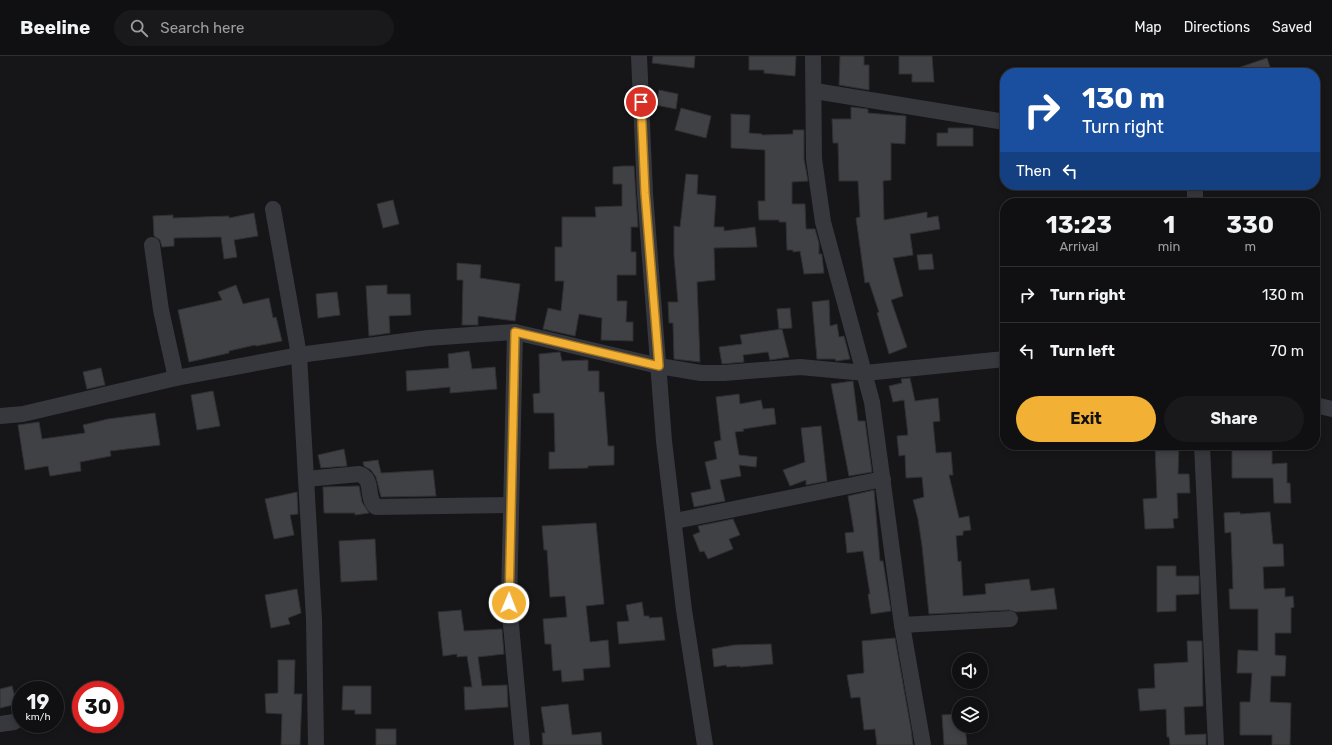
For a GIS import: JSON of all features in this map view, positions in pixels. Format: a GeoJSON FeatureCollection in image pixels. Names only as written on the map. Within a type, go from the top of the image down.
{"type":"FeatureCollection","features":[{"type":"Feature","properties":{"kind":"street"},"geometry":{"type":"LineString","coordinates":[[639,56],[645,193],[664,441],[675,521],[684,610],[705,745]]}},
{"type":"Feature","properties":{"kind":"street"},"geometry":{"type":"LineString","coordinates":[[813,56],[815,92],[814,159],[823,222],[872,402],[902,625],[923,745]]}},
{"type":"Feature","properties":{"kind":"street"},"geometry":{"type":"LineString","coordinates":[[815,92],[1000,121]]}},
{"type":"Feature","properties":{"kind":"street"},"geometry":{"type":"LineString","coordinates":[[273,209],[299,355],[314,619],[316,745]]}},
{"type":"Feature","properties":{"kind":"street"},"geometry":{"type":"LineString","coordinates":[[152,246],[161,310],[176,378]]}},
{"type":"Feature","properties":{"kind":"street"},"geometry":{"type":"LineString","coordinates":[[515,332],[509,603],[522,745]]}},
{"type":"Feature","properties":{"kind":"street"},"geometry":{"type":"LineString","coordinates":[[0,416],[23,414],[176,378],[299,355],[428,338],[515,332],[659,366],[701,373],[724,373],[800,367],[865,373],[1000,360]]}},
{"type":"Feature","properties":{"kind":"street"},"geometry":{"type":"LineString","coordinates":[[1320,406],[1332,409]]}},
{"type":"Feature","properties":{"kind":"street"},"geometry":{"type":"LineString","coordinates":[[1202,450],[1216,745]]}},
{"type":"Feature","properties":{"kind":"street"},"geometry":{"type":"LineString","coordinates":[[306,479],[359,474],[362,475],[368,482],[372,501],[376,507],[511,505]]}},
{"type":"Feature","properties":{"kind":"street"},"geometry":{"type":"LineString","coordinates":[[675,521],[883,479]]}},
{"type":"Feature","properties":{"kind":"street"},"geometry":{"type":"LineString","coordinates":[[902,625],[1010,619]]}},
{"type":"Feature","properties":{"kind":"building"},"geometry":{"type":"Polygon","coordinates":[[[653,56],[695,56],[694,68],[652,63],[653,56]]]}},
{"type":"Feature","properties":{"kind":"building"},"geometry":{"type":"Polygon","coordinates":[[[749,56],[796,56],[795,76],[764,73],[764,70],[749,70],[749,56]]]}},
{"type":"Feature","properties":{"kind":"building"},"geometry":{"type":"Polygon","coordinates":[[[840,56],[864,56],[864,65],[869,65],[869,90],[839,85],[840,56]]]}},
{"type":"Feature","properties":{"kind":"building"},"geometry":{"type":"Polygon","coordinates":[[[899,56],[932,56],[934,82],[912,82],[912,74],[899,74],[899,56]]]}},
{"type":"Feature","properties":{"kind":"building"},"geometry":{"type":"Polygon","coordinates":[[[1267,58],[1270,68],[1238,68],[1267,58]]]}},
{"type":"Feature","properties":{"kind":"building"},"geometry":{"type":"Polygon","coordinates":[[[659,90],[678,94],[676,109],[656,105],[659,90]]]}},
{"type":"Feature","properties":{"kind":"building"},"geometry":{"type":"Polygon","coordinates":[[[851,107],[868,109],[868,113],[906,116],[905,144],[891,143],[891,180],[883,181],[884,220],[927,212],[927,218],[938,216],[940,229],[910,234],[913,255],[893,258],[903,296],[891,300],[907,347],[889,354],[877,313],[879,312],[869,282],[865,283],[856,218],[860,217],[858,181],[839,181],[838,143],[833,143],[832,119],[851,119],[851,107]]]}},
{"type":"Feature","properties":{"kind":"building"},"geometry":{"type":"Polygon","coordinates":[[[681,108],[711,116],[706,138],[675,130],[681,108]]]}},
{"type":"Feature","properties":{"kind":"building"},"geometry":{"type":"Polygon","coordinates":[[[731,114],[750,115],[749,133],[762,135],[793,134],[793,130],[804,130],[804,159],[808,181],[792,182],[792,204],[805,204],[806,229],[815,229],[819,243],[819,254],[822,254],[824,273],[804,274],[800,251],[793,252],[793,250],[787,250],[786,222],[779,222],[779,220],[759,220],[758,201],[765,201],[765,150],[731,148],[731,114]]]}},
{"type":"Feature","properties":{"kind":"building"},"geometry":{"type":"Polygon","coordinates":[[[948,128],[973,128],[973,146],[937,146],[937,133],[948,133],[948,128]]]}},
{"type":"Feature","properties":{"kind":"building"},"geometry":{"type":"Polygon","coordinates":[[[634,166],[638,227],[631,227],[631,252],[636,252],[636,275],[617,275],[617,301],[627,301],[626,322],[633,322],[633,341],[601,340],[602,318],[579,314],[575,336],[543,329],[548,308],[561,311],[564,281],[555,281],[555,247],[562,247],[562,217],[596,217],[595,207],[622,206],[622,184],[613,184],[613,167],[634,166]]]}},
{"type":"Feature","properties":{"kind":"building"},"geometry":{"type":"Polygon","coordinates":[[[686,174],[698,175],[697,194],[716,196],[714,227],[724,227],[724,231],[755,227],[757,247],[714,248],[715,280],[697,282],[700,362],[674,359],[673,323],[669,323],[668,302],[678,302],[674,256],[674,226],[680,227],[686,174]]]}},
{"type":"Feature","properties":{"kind":"building"},"geometry":{"type":"Polygon","coordinates":[[[393,200],[399,224],[383,228],[377,204],[393,200]]]}},
{"type":"Feature","properties":{"kind":"building"},"geometry":{"type":"Polygon","coordinates":[[[254,213],[258,236],[234,240],[237,257],[224,259],[221,237],[174,238],[174,246],[162,247],[160,240],[154,236],[153,216],[173,215],[173,218],[229,216],[229,218],[254,213]]]}},
{"type":"Feature","properties":{"kind":"building"},"geometry":{"type":"Polygon","coordinates":[[[932,254],[934,269],[919,270],[917,255],[932,254]]]}},
{"type":"Feature","properties":{"kind":"building"},"geometry":{"type":"Polygon","coordinates":[[[457,263],[481,265],[480,278],[520,284],[515,321],[478,316],[478,325],[462,325],[463,280],[457,280],[457,263]]]}},
{"type":"Feature","properties":{"kind":"building"},"geometry":{"type":"Polygon","coordinates":[[[236,285],[243,304],[269,298],[273,318],[276,317],[282,341],[255,345],[229,351],[229,353],[189,362],[178,310],[222,300],[218,292],[236,285]]]}},
{"type":"Feature","properties":{"kind":"building"},"geometry":{"type":"Polygon","coordinates":[[[387,285],[387,294],[410,294],[411,315],[389,316],[390,333],[369,336],[366,286],[387,285]]]}},
{"type":"Feature","properties":{"kind":"building"},"geometry":{"type":"Polygon","coordinates":[[[337,292],[340,315],[318,318],[316,294],[337,292]]]}},
{"type":"Feature","properties":{"kind":"building"},"geometry":{"type":"Polygon","coordinates":[[[829,300],[830,326],[837,324],[839,337],[844,336],[850,359],[836,361],[835,359],[817,359],[812,302],[829,300]]]}},
{"type":"Feature","properties":{"kind":"building"},"geometry":{"type":"Polygon","coordinates":[[[790,308],[792,328],[779,329],[777,309],[790,308]]]}},
{"type":"Feature","properties":{"kind":"building"},"geometry":{"type":"Polygon","coordinates":[[[782,329],[789,357],[770,360],[768,352],[743,355],[744,362],[722,364],[719,347],[742,344],[740,335],[782,329]]]}},
{"type":"Feature","properties":{"kind":"building"},"geometry":{"type":"Polygon","coordinates":[[[469,351],[472,369],[495,367],[497,389],[450,393],[450,387],[407,391],[406,371],[449,368],[448,354],[469,351]]]}},
{"type":"Feature","properties":{"kind":"building"},"geometry":{"type":"Polygon","coordinates":[[[560,352],[562,361],[588,360],[588,371],[599,371],[599,392],[604,392],[608,446],[614,446],[614,465],[588,466],[588,468],[549,469],[549,452],[555,452],[554,413],[534,413],[533,394],[540,393],[539,354],[560,352]]]}},
{"type":"Feature","properties":{"kind":"building"},"geometry":{"type":"Polygon","coordinates":[[[101,368],[105,385],[87,389],[83,372],[101,368]]]}},
{"type":"Feature","properties":{"kind":"building"},"geometry":{"type":"Polygon","coordinates":[[[910,378],[915,401],[938,398],[940,421],[933,422],[936,453],[951,452],[953,475],[949,475],[959,518],[969,516],[971,530],[963,531],[963,535],[956,536],[958,562],[961,561],[963,596],[986,594],[985,584],[1029,579],[1031,591],[1054,588],[1057,609],[1016,612],[1009,610],[929,614],[922,546],[918,519],[913,500],[924,497],[922,477],[906,478],[905,455],[899,456],[897,436],[908,435],[904,400],[893,402],[889,386],[902,383],[901,379],[910,378]]]}},
{"type":"Feature","properties":{"kind":"building"},"geometry":{"type":"Polygon","coordinates":[[[853,381],[858,421],[865,421],[872,472],[849,476],[831,384],[853,381]]]}},
{"type":"Feature","properties":{"kind":"building"},"geometry":{"type":"Polygon","coordinates":[[[213,391],[220,426],[197,430],[191,395],[213,391]]]}},
{"type":"Feature","properties":{"kind":"building"},"geometry":{"type":"Polygon","coordinates":[[[739,394],[740,404],[761,400],[763,409],[774,408],[776,424],[743,429],[744,431],[735,432],[739,455],[757,457],[756,467],[739,465],[741,476],[720,480],[725,501],[694,507],[691,493],[711,489],[705,462],[717,459],[714,442],[721,440],[716,397],[739,394]]]}},
{"type":"Feature","properties":{"kind":"building"},"geometry":{"type":"Polygon","coordinates":[[[155,413],[160,445],[110,451],[111,456],[80,462],[81,471],[50,476],[48,466],[25,470],[18,425],[39,422],[42,439],[85,433],[83,425],[108,419],[155,413]]]}},
{"type":"Feature","properties":{"kind":"building"},"geometry":{"type":"Polygon","coordinates":[[[821,426],[827,481],[806,485],[806,480],[790,486],[783,470],[805,462],[801,428],[821,426]]]}},
{"type":"Feature","properties":{"kind":"building"},"geometry":{"type":"Polygon","coordinates":[[[344,449],[347,466],[321,468],[318,455],[344,449]]]}},
{"type":"Feature","properties":{"kind":"building"},"geometry":{"type":"Polygon","coordinates":[[[1155,450],[1179,450],[1178,474],[1189,474],[1190,493],[1177,493],[1178,518],[1173,519],[1174,528],[1145,529],[1143,499],[1157,498],[1155,450]]]}},
{"type":"Feature","properties":{"kind":"building"},"geometry":{"type":"Polygon","coordinates":[[[1232,450],[1272,450],[1272,464],[1287,463],[1287,483],[1290,483],[1291,503],[1274,503],[1273,478],[1232,478],[1232,450]]]}},
{"type":"Feature","properties":{"kind":"building"},"geometry":{"type":"Polygon","coordinates":[[[378,460],[381,473],[433,470],[436,496],[381,497],[376,477],[371,470],[364,466],[363,462],[378,460]]]}},
{"type":"Feature","properties":{"kind":"building"},"geometry":{"type":"Polygon","coordinates":[[[359,486],[362,502],[369,513],[355,515],[355,513],[324,513],[323,487],[359,486]]]}},
{"type":"Feature","properties":{"kind":"building"},"geometry":{"type":"Polygon","coordinates":[[[874,490],[880,561],[883,561],[891,611],[871,614],[868,594],[870,594],[863,551],[847,553],[845,533],[854,532],[848,496],[874,490]]]}},
{"type":"Feature","properties":{"kind":"building"},"geometry":{"type":"Polygon","coordinates":[[[297,492],[298,514],[290,515],[294,535],[274,539],[265,499],[297,492]]]}},
{"type":"Feature","properties":{"kind":"building"},"geometry":{"type":"Polygon","coordinates":[[[1240,512],[1240,514],[1270,512],[1273,544],[1283,544],[1284,566],[1263,567],[1264,589],[1285,588],[1285,597],[1293,596],[1294,607],[1291,608],[1291,633],[1275,633],[1275,655],[1286,656],[1285,676],[1271,676],[1270,702],[1291,703],[1290,745],[1272,745],[1272,735],[1240,735],[1240,702],[1250,702],[1252,673],[1237,673],[1238,650],[1258,651],[1258,609],[1230,609],[1229,589],[1233,589],[1231,532],[1225,533],[1224,513],[1240,512]]]}},
{"type":"Feature","properties":{"kind":"building"},"geometry":{"type":"Polygon","coordinates":[[[733,519],[740,535],[729,539],[733,549],[708,559],[704,551],[700,552],[693,535],[700,532],[698,526],[733,519]]]}},
{"type":"Feature","properties":{"kind":"building"},"geometry":{"type":"Polygon","coordinates":[[[596,523],[604,604],[586,606],[590,642],[608,640],[610,667],[583,669],[584,680],[562,682],[561,670],[553,671],[551,644],[545,644],[543,619],[567,617],[565,596],[550,597],[547,550],[544,550],[542,526],[596,523]]]}},
{"type":"Feature","properties":{"kind":"building"},"geometry":{"type":"Polygon","coordinates":[[[375,539],[377,580],[341,582],[339,541],[375,539]]]}},
{"type":"Feature","properties":{"kind":"building"},"geometry":{"type":"Polygon","coordinates":[[[1157,566],[1176,566],[1176,576],[1199,576],[1199,594],[1176,595],[1176,611],[1157,612],[1157,566]]]}},
{"type":"Feature","properties":{"kind":"building"},"geometry":{"type":"Polygon","coordinates":[[[297,589],[301,613],[288,618],[290,624],[271,628],[265,595],[297,589]]]}},
{"type":"Feature","properties":{"kind":"building"},"geometry":{"type":"Polygon","coordinates":[[[642,602],[644,616],[649,616],[649,618],[662,617],[665,640],[619,644],[617,622],[629,621],[626,605],[642,602]]]}},
{"type":"Feature","properties":{"kind":"building"},"geometry":{"type":"Polygon","coordinates":[[[461,610],[464,631],[502,629],[504,654],[478,657],[482,686],[507,685],[508,707],[465,710],[464,687],[472,687],[467,656],[457,657],[457,654],[443,656],[438,612],[461,610]]]}},
{"type":"Feature","properties":{"kind":"building"},"geometry":{"type":"Polygon","coordinates":[[[895,638],[913,745],[877,745],[875,729],[864,730],[860,697],[851,698],[847,675],[864,673],[862,641],[895,638]]]}},
{"type":"Feature","properties":{"kind":"building"},"geometry":{"type":"Polygon","coordinates":[[[1187,641],[1202,641],[1203,706],[1184,707],[1185,735],[1206,734],[1206,745],[1170,745],[1169,737],[1167,737],[1166,709],[1140,711],[1138,689],[1155,688],[1154,664],[1188,662],[1187,641]]]}},
{"type":"Feature","properties":{"kind":"building"},"geometry":{"type":"Polygon","coordinates":[[[771,644],[773,664],[740,667],[727,667],[726,665],[714,667],[712,649],[734,645],[771,644]]]}},
{"type":"Feature","properties":{"kind":"building"},"geometry":{"type":"Polygon","coordinates":[[[278,660],[295,660],[294,694],[302,694],[300,745],[281,745],[282,714],[266,713],[265,694],[278,693],[278,660]]]}},
{"type":"Feature","properties":{"kind":"building"},"geometry":{"type":"Polygon","coordinates":[[[12,686],[12,705],[0,708],[0,689],[12,686]]]}},
{"type":"Feature","properties":{"kind":"building"},"geometry":{"type":"Polygon","coordinates":[[[343,686],[371,686],[371,714],[355,714],[355,710],[342,710],[343,686]]]}},
{"type":"Feature","properties":{"kind":"building"},"geometry":{"type":"Polygon","coordinates":[[[568,704],[572,735],[601,732],[602,745],[543,745],[542,733],[545,733],[541,707],[568,704]]]}},
{"type":"Feature","properties":{"kind":"building"},"geometry":{"type":"Polygon","coordinates":[[[952,714],[952,733],[966,733],[967,745],[944,745],[942,715],[952,714]]]}},
{"type":"Feature","properties":{"kind":"building"},"geometry":{"type":"Polygon","coordinates":[[[376,729],[396,729],[396,745],[376,745],[376,729]]]}},
{"type":"Feature","properties":{"kind":"route"},"geometry":{"type":"LineString","coordinates":[[509,603],[515,332],[659,366],[645,193],[641,102]]}}]}
